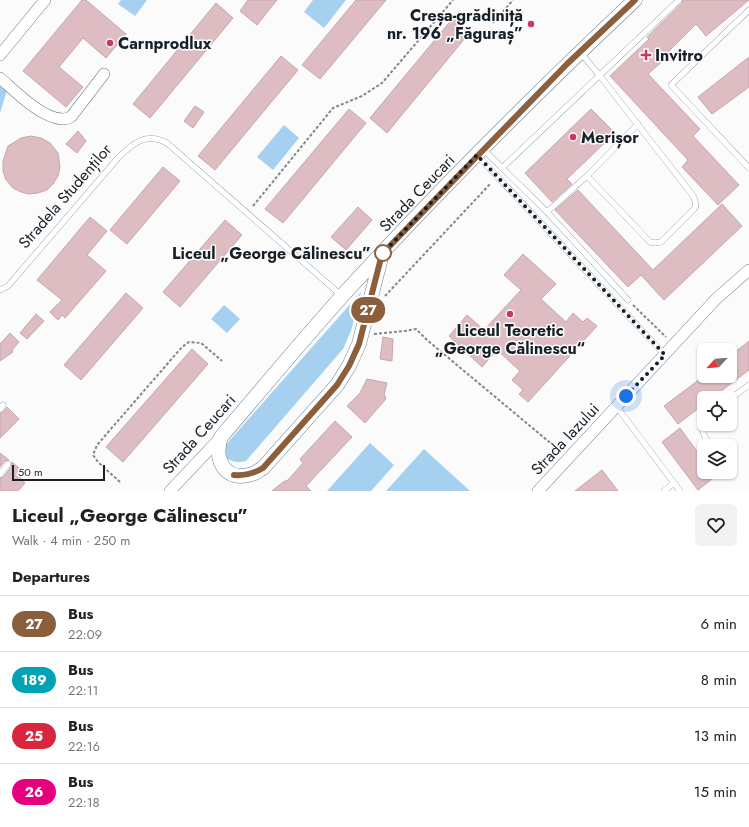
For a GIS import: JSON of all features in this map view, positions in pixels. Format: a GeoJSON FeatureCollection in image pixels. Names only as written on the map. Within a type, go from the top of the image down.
{"type":"FeatureCollection","features":[{"type":"Feature","properties":{"kind":"street"},"geometry":{"type":"LineString","coordinates":[[1,53],[45,0]]}},
{"type":"Feature","properties":{"kind":"street","name":"Strada Ceucari"},"geometry":{"type":"LineString","coordinates":[[170,491],[221,437],[342,297],[382,254],[480,152],[580,52],[635,0]]}},
{"type":"Feature","properties":{"kind":"street"},"geometry":{"type":"LineString","coordinates":[[0,78],[38,110],[62,119],[72,117],[104,74]]}},
{"type":"Feature","properties":{"kind":"street"},"geometry":{"type":"LineString","coordinates":[[221,437],[218,450],[219,457],[221,464],[226,471],[234,475],[243,476],[253,474],[263,468],[337,385],[349,366],[359,344],[382,254]]}},
{"type":"Feature","properties":{"kind":"street","name":"Strada Iazului"},"geometry":{"type":"LineString","coordinates":[[538,491],[716,299],[749,270]]}},
{"type":"Feature","properties":{"kind":"lane"},"geometry":{"type":"LineString","coordinates":[[502,168],[679,0]]}},
{"type":"Feature","properties":{"kind":"lane"},"geometry":{"type":"LineString","coordinates":[[749,10],[671,85],[749,168]]}},
{"type":"Feature","properties":{"kind":"lane"},"geometry":{"type":"LineString","coordinates":[[580,52],[694,197],[696,206],[661,242],[650,242],[587,176]]}},
{"type":"Feature","properties":{"kind":"lane"},"geometry":{"type":"LineString","coordinates":[[547,212],[587,176],[638,124]]}},
{"type":"Feature","properties":{"kind":"lane","name":"Stradela Studenților"},"geometry":{"type":"LineString","coordinates":[[0,290],[8,286],[118,158],[139,140],[153,138],[167,143],[246,213]]}},
{"type":"Feature","properties":{"kind":"lane"},"geometry":{"type":"LineString","coordinates":[[480,152],[502,168],[547,212],[628,300]]}},
{"type":"Feature","properties":{"kind":"lane"},"geometry":{"type":"LineString","coordinates":[[480,152],[665,355]]}},
{"type":"Feature","properties":{"kind":"lane"},"geometry":{"type":"LineString","coordinates":[[246,213],[342,297]]}},
{"type":"Feature","properties":{"kind":"lane"},"geometry":{"type":"LineString","coordinates":[[737,394],[749,385]]}},
{"type":"Feature","properties":{"kind":"lane"},"geometry":{"type":"LineString","coordinates":[[617,407],[680,491]]}},
{"type":"Feature","properties":{"kind":"lane"},"geometry":{"type":"LineString","coordinates":[[0,474],[8,464]]}},
{"type":"Feature","properties":{"kind":"lane"},"geometry":{"type":"LineString","coordinates":[[664,491],[674,483]]}},
{"type":"Feature","properties":{"kind":"path"},"geometry":{"type":"LineString","coordinates":[[246,213],[333,108],[362,96],[382,83],[452,0]]}},
{"type":"Feature","properties":{"kind":"path"},"geometry":{"type":"LineString","coordinates":[[493,23],[513,0]]}},
{"type":"Feature","properties":{"kind":"path"},"geometry":{"type":"LineString","coordinates":[[628,300],[674,345]]}},
{"type":"Feature","properties":{"kind":"path"},"geometry":{"type":"LineString","coordinates":[[370,334],[416,329],[427,340],[569,458]]}},
{"type":"Feature","properties":{"kind":"path"},"geometry":{"type":"LineString","coordinates":[[120,482],[98,462],[93,455],[97,445],[182,347],[189,342],[201,344],[222,361]]}},
{"type":"Feature","properties":{"kind":"shaded area"},"geometry":{"type":"Polygon","coordinates":[[[121,0],[147,0],[135,16],[118,4],[121,0]]]}},
{"type":"Feature","properties":{"kind":"shaded area"},"geometry":{"type":"Polygon","coordinates":[[[313,0],[346,0],[324,28],[304,12],[313,0]]]}},
{"type":"Feature","properties":{"kind":"shaded area"},"geometry":{"type":"Polygon","coordinates":[[[0,84],[8,87],[0,113],[0,84]]]}},
{"type":"Feature","properties":{"kind":"shaded area"},"geometry":{"type":"Polygon","coordinates":[[[284,125],[299,138],[273,170],[257,157],[284,125]]]}},
{"type":"Feature","properties":{"kind":"shaded area"},"geometry":{"type":"Polygon","coordinates":[[[361,292],[351,331],[343,349],[246,461],[236,462],[226,458],[224,449],[229,441],[361,292]]]}},
{"type":"Feature","properties":{"kind":"shaded area"},"geometry":{"type":"Polygon","coordinates":[[[224,305],[240,319],[227,333],[211,319],[224,305]]]}},
{"type":"Feature","properties":{"kind":"shaded area"},"geometry":{"type":"Polygon","coordinates":[[[370,443],[394,465],[371,491],[327,491],[370,443]]]}},
{"type":"Feature","properties":{"kind":"shaded area"},"geometry":{"type":"Polygon","coordinates":[[[424,449],[470,491],[386,491],[424,449]]]}},
{"type":"Feature","properties":{"kind":"building"},"geometry":{"type":"Polygon","coordinates":[[[82,0],[86,0],[126,34],[106,58],[83,38],[59,67],[83,87],[66,107],[23,71],[82,0]]]}},
{"type":"Feature","properties":{"kind":"building"},"geometry":{"type":"Polygon","coordinates":[[[248,0],[277,0],[257,25],[240,11],[248,0]]]}},
{"type":"Feature","properties":{"kind":"building"},"geometry":{"type":"Polygon","coordinates":[[[356,0],[386,0],[320,79],[302,65],[356,0]]]}},
{"type":"Feature","properties":{"kind":"building"},"geometry":{"type":"Polygon","coordinates":[[[683,0],[749,0],[706,36],[696,24],[664,56],[666,58],[648,74],[700,129],[693,136],[739,185],[718,205],[682,167],[688,160],[610,76],[649,39],[647,37],[682,3],[683,0]]]}},
{"type":"Feature","properties":{"kind":"building"},"geometry":{"type":"Polygon","coordinates":[[[216,3],[233,18],[150,118],[133,104],[216,3]]]}},
{"type":"Feature","properties":{"kind":"building"},"geometry":{"type":"Polygon","coordinates":[[[453,18],[470,32],[387,133],[370,118],[453,18]]]}},
{"type":"Feature","properties":{"kind":"building"},"geometry":{"type":"Polygon","coordinates":[[[281,56],[298,70],[215,170],[198,156],[281,56]]]}},
{"type":"Feature","properties":{"kind":"building"},"geometry":{"type":"Polygon","coordinates":[[[749,57],[749,87],[712,114],[698,97],[749,57]]]}},
{"type":"Feature","properties":{"kind":"building"},"geometry":{"type":"Polygon","coordinates":[[[195,106],[204,112],[193,128],[184,121],[195,106]]]}},
{"type":"Feature","properties":{"kind":"building"},"geometry":{"type":"Polygon","coordinates":[[[349,109],[366,123],[283,223],[265,209],[349,109]]]}},
{"type":"Feature","properties":{"kind":"building"},"geometry":{"type":"Polygon","coordinates":[[[591,109],[615,133],[567,179],[572,184],[552,202],[525,173],[591,109]]]}},
{"type":"Feature","properties":{"kind":"building"},"geometry":{"type":"Polygon","coordinates":[[[78,131],[86,141],[77,153],[66,144],[78,131]]]}},
{"type":"Feature","properties":{"kind":"building"},"geometry":{"type":"Polygon","coordinates":[[[31,136],[41,138],[50,143],[58,153],[60,167],[58,176],[47,190],[29,194],[13,188],[6,180],[3,171],[3,161],[8,146],[21,138],[31,136]]]}},
{"type":"Feature","properties":{"kind":"building"},"geometry":{"type":"Polygon","coordinates":[[[163,167],[180,181],[127,244],[110,230],[163,167]]]}},
{"type":"Feature","properties":{"kind":"building"},"geometry":{"type":"Polygon","coordinates":[[[578,190],[653,270],[722,204],[742,226],[664,300],[641,275],[628,287],[555,210],[578,190]]]}},
{"type":"Feature","properties":{"kind":"building"},"geometry":{"type":"Polygon","coordinates":[[[358,207],[372,220],[346,250],[331,237],[358,207]]]}},
{"type":"Feature","properties":{"kind":"building"},"geometry":{"type":"Polygon","coordinates":[[[90,217],[107,231],[87,255],[106,271],[65,318],[62,315],[58,320],[50,312],[62,300],[37,280],[90,217]]]}},
{"type":"Feature","properties":{"kind":"building"},"geometry":{"type":"Polygon","coordinates":[[[225,220],[242,235],[180,307],[163,292],[225,220]]]}},
{"type":"Feature","properties":{"kind":"building"},"geometry":{"type":"Polygon","coordinates":[[[523,254],[556,284],[541,299],[566,322],[573,313],[583,322],[587,318],[597,326],[528,402],[519,394],[523,390],[512,380],[520,371],[497,350],[482,367],[449,336],[467,315],[484,330],[521,290],[504,275],[523,254]]]}},
{"type":"Feature","properties":{"kind":"building"},"geometry":{"type":"Polygon","coordinates":[[[126,293],[143,308],[81,380],[64,365],[126,293]]]}},
{"type":"Feature","properties":{"kind":"building"},"geometry":{"type":"Polygon","coordinates":[[[36,314],[44,321],[27,339],[20,333],[36,314]]]}},
{"type":"Feature","properties":{"kind":"building"},"geometry":{"type":"Polygon","coordinates":[[[10,333],[19,342],[12,350],[13,352],[0,361],[0,344],[10,333]]]}},
{"type":"Feature","properties":{"kind":"building"},"geometry":{"type":"Polygon","coordinates":[[[383,337],[393,339],[392,361],[380,359],[383,337]]]}},
{"type":"Feature","properties":{"kind":"building"},"geometry":{"type":"Polygon","coordinates":[[[749,341],[749,370],[737,379],[737,350],[749,341]]]}},
{"type":"Feature","properties":{"kind":"building"},"geometry":{"type":"Polygon","coordinates":[[[192,349],[208,364],[123,462],[106,447],[192,349]]]}},
{"type":"Feature","properties":{"kind":"building"},"geometry":{"type":"Polygon","coordinates":[[[367,379],[387,383],[384,395],[386,397],[385,400],[365,423],[347,406],[360,393],[367,379]]]}},
{"type":"Feature","properties":{"kind":"building"},"geometry":{"type":"Polygon","coordinates":[[[697,381],[697,383],[732,383],[721,391],[697,391],[697,409],[678,424],[664,406],[697,381]]]}},
{"type":"Feature","properties":{"kind":"building"},"geometry":{"type":"Polygon","coordinates":[[[7,407],[19,419],[0,438],[0,413],[7,407]]]}},
{"type":"Feature","properties":{"kind":"building"},"geometry":{"type":"Polygon","coordinates":[[[335,421],[352,437],[306,486],[311,491],[272,491],[288,480],[303,463],[300,459],[335,421]]]}},
{"type":"Feature","properties":{"kind":"building"},"geometry":{"type":"Polygon","coordinates":[[[680,428],[697,451],[697,479],[712,479],[698,490],[662,442],[680,428]]]}},
{"type":"Feature","properties":{"kind":"building"},"geometry":{"type":"Polygon","coordinates":[[[0,453],[9,460],[5,461],[0,467],[0,453]]]}},
{"type":"Feature","properties":{"kind":"building"},"geometry":{"type":"Polygon","coordinates":[[[12,462],[25,473],[20,479],[25,483],[18,491],[0,491],[0,478],[3,477],[11,467],[12,462]]]}},
{"type":"Feature","properties":{"kind":"building"},"geometry":{"type":"Polygon","coordinates":[[[602,470],[618,491],[575,491],[602,470]]]}},
{"type":"Feature","properties":{"kind":"bus line","name":"27"},"geometry":{"type":"LineString","coordinates":[[234,475],[243,476],[253,474],[263,468],[337,385],[349,366],[359,344],[382,254],[567,64],[635,0]]}},
{"type":"Feature","properties":{"kind":"place","name":"Creșa-grădiniță nr. 196 „Făguraș”"},"geometry":{"type":"Point","coordinates":[531,24]}},
{"type":"Feature","properties":{"kind":"place","name":"Carnprodlux"},"geometry":{"type":"Point","coordinates":[110,43]}},
{"type":"Feature","properties":{"kind":"place","name":"Invitro"},"geometry":{"type":"Point","coordinates":[646,55]}},
{"type":"Feature","properties":{"kind":"place","name":"Merișor"},"geometry":{"type":"Point","coordinates":[573,137]}},
{"type":"Feature","properties":{"kind":"place","name":"Liceul „George Călinescu”"},"geometry":{"type":"Point","coordinates":[383,253]}},
{"type":"Feature","properties":{"kind":"place","name":"Liceul Teoretic „George Călinescu“"},"geometry":{"type":"Point","coordinates":[510,314]}},
{"type":"Feature","properties":{"kind":"route"},"geometry":{"type":"LineString","coordinates":[[383,253],[382,254],[477,155],[665,355],[626,396]]}}]}
